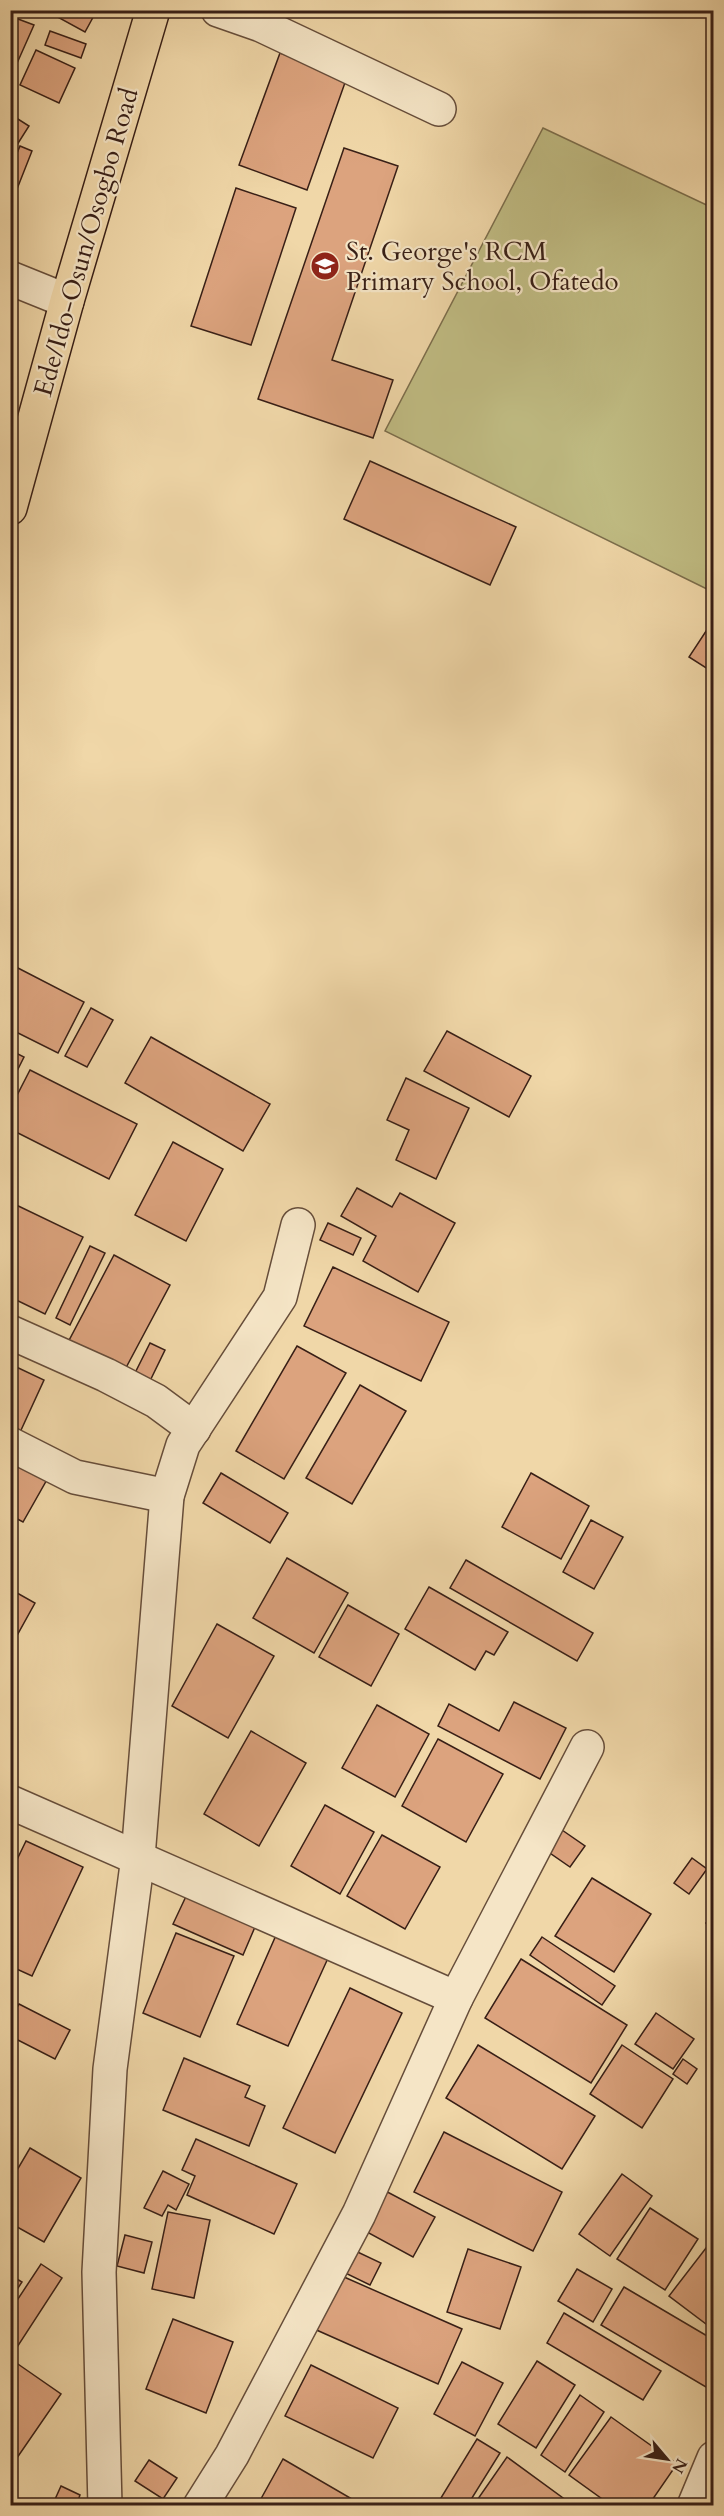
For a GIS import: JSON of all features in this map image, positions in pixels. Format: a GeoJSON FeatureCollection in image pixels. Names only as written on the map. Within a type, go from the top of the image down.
{"type":"FeatureCollection","features":[{"type":"Feature","properties":{"kind":"main road","name":"Ede/Ido-Osun/Osogbo Road"},"geometry":{"type":"LineString","coordinates":[[10,508],[67,301],[153,10]]}},
{"type":"Feature","properties":{"kind":"street"},"geometry":{"type":"LineString","coordinates":[[218,10],[261,25],[439,109]]}},
{"type":"Feature","properties":{"kind":"street"},"geometry":{"type":"LineString","coordinates":[[10,278],[67,301]]}},
{"type":"Feature","properties":{"kind":"street"},"geometry":{"type":"LineString","coordinates":[[105,2505],[99,2272],[104,2156],[110,2069],[138,1857],[167,1496],[183,1445],[280,1298],[298,1225]]}},
{"type":"Feature","properties":{"kind":"street"},"geometry":{"type":"LineString","coordinates":[[10,1332],[106,1375],[156,1401],[194,1429]]}},
{"type":"Feature","properties":{"kind":"street"},"geometry":{"type":"LineString","coordinates":[[10,1444],[75,1477],[167,1496]]}},
{"type":"Feature","properties":{"kind":"street"},"geometry":{"type":"LineString","coordinates":[[200,2505],[232,2455],[359,2214],[456,1998],[587,1747]]}},
{"type":"Feature","properties":{"kind":"street"},"geometry":{"type":"LineString","coordinates":[[10,1802],[456,1998]]}},
{"type":"Feature","properties":{"kind":"street"},"geometry":{"type":"LineString","coordinates":[[694,2505],[714,2458]]}},
{"type":"Feature","properties":{"kind":"shaded area"},"geometry":{"type":"Polygon","coordinates":[[[543,128],[713,208],[713,592],[385,431],[543,128]]]}},
{"type":"Feature","properties":{"kind":"building"},"geometry":{"type":"Polygon","coordinates":[[[25,10],[44,10],[42,17],[25,10]]]}},
{"type":"Feature","properties":{"kind":"building"},"geometry":{"type":"Polygon","coordinates":[[[54,10],[97,10],[85,32],[52,14],[54,10]]]}},
{"type":"Feature","properties":{"kind":"building"},"geometry":{"type":"Polygon","coordinates":[[[10,16],[34,25],[10,79],[10,16]]]}},
{"type":"Feature","properties":{"kind":"building"},"geometry":{"type":"Polygon","coordinates":[[[50,31],[86,44],[81,58],[45,45],[50,31]]]}},
{"type":"Feature","properties":{"kind":"building"},"geometry":{"type":"Polygon","coordinates":[[[36,50],[75,68],[59,103],[20,85],[36,50]]]}},
{"type":"Feature","properties":{"kind":"building"},"geometry":{"type":"Polygon","coordinates":[[[280,53],[347,77],[307,190],[239,165],[280,53]]]}},
{"type":"Feature","properties":{"kind":"building"},"geometry":{"type":"Polygon","coordinates":[[[10,114],[29,126],[15,148],[10,146],[10,114]]]}},
{"type":"Feature","properties":{"kind":"building"},"geometry":{"type":"Polygon","coordinates":[[[20,146],[32,151],[17,189],[10,186],[10,170],[20,146]]]}},
{"type":"Feature","properties":{"kind":"building"},"geometry":{"type":"Polygon","coordinates":[[[344,148],[398,166],[332,360],[393,380],[373,438],[258,399],[344,148]]]}},
{"type":"Feature","properties":{"kind":"building"},"geometry":{"type":"Polygon","coordinates":[[[236,188],[296,208],[251,345],[191,326],[236,188]]]}},
{"type":"Feature","properties":{"kind":"building"},"geometry":{"type":"Polygon","coordinates":[[[370,461],[516,527],[490,585],[344,519],[370,461]]]}},
{"type":"Feature","properties":{"kind":"building"},"geometry":{"type":"Polygon","coordinates":[[[714,619],[714,673],[689,657],[714,619]]]}},
{"type":"Feature","properties":{"kind":"building"},"geometry":{"type":"Polygon","coordinates":[[[16,967],[84,1002],[58,1053],[10,1029],[10,977],[16,967]]]}},
{"type":"Feature","properties":{"kind":"building"},"geometry":{"type":"Polygon","coordinates":[[[91,1008],[113,1020],[87,1067],[65,1056],[91,1008]]]}},
{"type":"Feature","properties":{"kind":"building"},"geometry":{"type":"Polygon","coordinates":[[[447,1031],[531,1076],[509,1117],[424,1071],[447,1031]]]}},
{"type":"Feature","properties":{"kind":"building"},"geometry":{"type":"Polygon","coordinates":[[[151,1037],[270,1104],[243,1151],[125,1083],[151,1037]]]}},
{"type":"Feature","properties":{"kind":"building"},"geometry":{"type":"Polygon","coordinates":[[[10,1050],[24,1057],[10,1085],[10,1050]]]}},
{"type":"Feature","properties":{"kind":"building"},"geometry":{"type":"Polygon","coordinates":[[[30,1070],[137,1124],[109,1179],[10,1129],[10,1109],[30,1070]]]}},
{"type":"Feature","properties":{"kind":"building"},"geometry":{"type":"Polygon","coordinates":[[[406,1078],[469,1108],[436,1179],[396,1160],[409,1130],[387,1120],[406,1078]]]}},
{"type":"Feature","properties":{"kind":"building"},"geometry":{"type":"Polygon","coordinates":[[[173,1142],[223,1169],[186,1241],[135,1215],[173,1142]]]}},
{"type":"Feature","properties":{"kind":"building"},"geometry":{"type":"Polygon","coordinates":[[[357,1188],[392,1207],[400,1193],[455,1223],[418,1292],[363,1261],[376,1236],[341,1216],[357,1188]]]}},
{"type":"Feature","properties":{"kind":"building"},"geometry":{"type":"Polygon","coordinates":[[[10,1202],[83,1237],[45,1314],[10,1297],[10,1202]]]}},
{"type":"Feature","properties":{"kind":"building"},"geometry":{"type":"Polygon","coordinates":[[[328,1223],[361,1238],[353,1255],[320,1240],[328,1223]]]}},
{"type":"Feature","properties":{"kind":"building"},"geometry":{"type":"Polygon","coordinates":[[[90,1246],[105,1253],[70,1325],[56,1318],[90,1246]]]}},
{"type":"Feature","properties":{"kind":"building"},"geometry":{"type":"Polygon","coordinates":[[[114,1255],[170,1285],[121,1377],[65,1348],[114,1255]]]}},
{"type":"Feature","properties":{"kind":"building"},"geometry":{"type":"Polygon","coordinates":[[[333,1267],[449,1322],[421,1381],[304,1326],[333,1267]]]}},
{"type":"Feature","properties":{"kind":"building"},"geometry":{"type":"Polygon","coordinates":[[[150,1343],[165,1350],[147,1387],[132,1379],[150,1343]]]}},
{"type":"Feature","properties":{"kind":"building"},"geometry":{"type":"Polygon","coordinates":[[[297,1346],[346,1373],[284,1479],[236,1451],[297,1346]]]}},
{"type":"Feature","properties":{"kind":"building"},"geometry":{"type":"Polygon","coordinates":[[[10,1364],[44,1380],[16,1441],[10,1438],[10,1364]]]}},
{"type":"Feature","properties":{"kind":"building"},"geometry":{"type":"Polygon","coordinates":[[[360,1385],[406,1411],[352,1504],[306,1478],[360,1385]]]}},
{"type":"Feature","properties":{"kind":"building"},"geometry":{"type":"Polygon","coordinates":[[[10,1454],[49,1476],[23,1522],[10,1515],[10,1454]]]}},
{"type":"Feature","properties":{"kind":"building"},"geometry":{"type":"Polygon","coordinates":[[[221,1473],[288,1513],[270,1543],[203,1503],[221,1473]]]}},
{"type":"Feature","properties":{"kind":"building"},"geometry":{"type":"Polygon","coordinates":[[[531,1473],[589,1506],[561,1559],[502,1527],[531,1473]]]}},
{"type":"Feature","properties":{"kind":"building"},"geometry":{"type":"Polygon","coordinates":[[[591,1520],[623,1537],[594,1589],[563,1572],[591,1520]]]}},
{"type":"Feature","properties":{"kind":"building"},"geometry":{"type":"Polygon","coordinates":[[[287,1558],[348,1593],[314,1653],[253,1618],[287,1558]]]}},
{"type":"Feature","properties":{"kind":"building"},"geometry":{"type":"Polygon","coordinates":[[[466,1560],[593,1633],[577,1661],[450,1588],[466,1560]]]}},
{"type":"Feature","properties":{"kind":"building"},"geometry":{"type":"Polygon","coordinates":[[[429,1587],[508,1632],[494,1655],[486,1651],[475,1670],[405,1629],[429,1587]]]}},
{"type":"Feature","properties":{"kind":"building"},"geometry":{"type":"Polygon","coordinates":[[[10,1589],[35,1603],[10,1648],[10,1589]]]}},
{"type":"Feature","properties":{"kind":"building"},"geometry":{"type":"Polygon","coordinates":[[[348,1605],[399,1634],[371,1686],[319,1657],[348,1605]]]}},
{"type":"Feature","properties":{"kind":"building"},"geometry":{"type":"Polygon","coordinates":[[[217,1624],[274,1656],[228,1738],[172,1706],[217,1624]]]}},
{"type":"Feature","properties":{"kind":"building"},"geometry":{"type":"Polygon","coordinates":[[[514,1702],[566,1728],[540,1779],[438,1726],[449,1704],[499,1731],[514,1702]]]}},
{"type":"Feature","properties":{"kind":"building"},"geometry":{"type":"Polygon","coordinates":[[[377,1705],[429,1734],[395,1797],[342,1768],[377,1705]]]}},
{"type":"Feature","properties":{"kind":"building"},"geometry":{"type":"Polygon","coordinates":[[[251,1731],[306,1763],[259,1846],[204,1814],[251,1731]]]}},
{"type":"Feature","properties":{"kind":"building"},"geometry":{"type":"Polygon","coordinates":[[[438,1739],[503,1774],[466,1842],[402,1806],[438,1739]]]}},
{"type":"Feature","properties":{"kind":"building"},"geometry":{"type":"Polygon","coordinates":[[[325,1805],[374,1832],[340,1894],[291,1866],[325,1805]]]}},
{"type":"Feature","properties":{"kind":"building"},"geometry":{"type":"Polygon","coordinates":[[[562,1830],[585,1846],[570,1867],[547,1851],[562,1830]]]}},
{"type":"Feature","properties":{"kind":"building"},"geometry":{"type":"Polygon","coordinates":[[[382,1835],[440,1867],[405,1929],[347,1896],[382,1835]]]}},
{"type":"Feature","properties":{"kind":"building"},"geometry":{"type":"Polygon","coordinates":[[[26,1841],[83,1867],[32,1976],[10,1966],[10,1874],[26,1841]]]}},
{"type":"Feature","properties":{"kind":"building"},"geometry":{"type":"Polygon","coordinates":[[[692,1858],[707,1869],[689,1894],[674,1883],[692,1858]]]}},
{"type":"Feature","properties":{"kind":"building"},"geometry":{"type":"Polygon","coordinates":[[[592,1878],[651,1914],[614,1972],[555,1936],[592,1878]]]}},
{"type":"Feature","properties":{"kind":"building"},"geometry":{"type":"Polygon","coordinates":[[[189,1890],[258,1920],[243,1955],[173,1924],[189,1890]]]}},
{"type":"Feature","properties":{"kind":"building"},"geometry":{"type":"Polygon","coordinates":[[[714,1919],[714,1936],[706,1923],[714,1919]]]}},
{"type":"Feature","properties":{"kind":"building"},"geometry":{"type":"Polygon","coordinates":[[[176,1933],[234,1956],[200,2037],[143,2013],[176,1933]]]}},
{"type":"Feature","properties":{"kind":"building"},"geometry":{"type":"Polygon","coordinates":[[[277,1933],[329,1956],[288,2046],[237,2024],[277,1933]]]}},
{"type":"Feature","properties":{"kind":"building"},"geometry":{"type":"Polygon","coordinates":[[[542,1937],[615,1986],[602,2005],[530,1955],[542,1937]]]}},
{"type":"Feature","properties":{"kind":"building"},"geometry":{"type":"Polygon","coordinates":[[[521,1959],[627,2025],[591,2083],[485,2018],[521,1959]]]}},
{"type":"Feature","properties":{"kind":"building"},"geometry":{"type":"Polygon","coordinates":[[[350,1988],[402,2013],[335,2153],[283,2128],[350,1988]]]}},
{"type":"Feature","properties":{"kind":"building"},"geometry":{"type":"Polygon","coordinates":[[[19,2004],[70,2030],[55,2059],[10,2036],[10,2020],[19,2004]]]}},
{"type":"Feature","properties":{"kind":"building"},"geometry":{"type":"Polygon","coordinates":[[[656,2013],[694,2039],[673,2069],[635,2044],[656,2013]]]}},
{"type":"Feature","properties":{"kind":"building"},"geometry":{"type":"Polygon","coordinates":[[[478,2045],[595,2116],[562,2169],[446,2098],[478,2045]]]}},
{"type":"Feature","properties":{"kind":"building"},"geometry":{"type":"Polygon","coordinates":[[[622,2045],[673,2079],[642,2128],[590,2094],[622,2045]]]}},
{"type":"Feature","properties":{"kind":"building"},"geometry":{"type":"Polygon","coordinates":[[[184,2058],[250,2086],[245,2097],[265,2106],[249,2146],[163,2110],[184,2058]]]}},
{"type":"Feature","properties":{"kind":"building"},"geometry":{"type":"Polygon","coordinates":[[[683,2059],[697,2069],[687,2084],[673,2074],[683,2059]]]}},
{"type":"Feature","properties":{"kind":"building"},"geometry":{"type":"Polygon","coordinates":[[[444,2132],[562,2192],[533,2251],[414,2192],[444,2132]]]}},
{"type":"Feature","properties":{"kind":"building"},"geometry":{"type":"Polygon","coordinates":[[[196,2139],[297,2184],[274,2234],[187,2195],[195,2176],[182,2170],[196,2139]]]}},
{"type":"Feature","properties":{"kind":"building"},"geometry":{"type":"Polygon","coordinates":[[[30,2148],[81,2178],[44,2242],[10,2223],[10,2182],[30,2148]]]}},
{"type":"Feature","properties":{"kind":"building"},"geometry":{"type":"Polygon","coordinates":[[[163,2171],[189,2184],[176,2210],[168,2205],[162,2216],[144,2208],[163,2171]]]}},
{"type":"Feature","properties":{"kind":"building"},"geometry":{"type":"Polygon","coordinates":[[[622,2174],[652,2196],[610,2256],[579,2234],[622,2174]]]}},
{"type":"Feature","properties":{"kind":"building"},"geometry":{"type":"Polygon","coordinates":[[[376,2186],[435,2217],[413,2257],[354,2225],[376,2186]]]}},
{"type":"Feature","properties":{"kind":"building"},"geometry":{"type":"Polygon","coordinates":[[[650,2208],[698,2239],[665,2290],[617,2259],[650,2208]]]}},
{"type":"Feature","properties":{"kind":"building"},"geometry":{"type":"Polygon","coordinates":[[[168,2212],[210,2220],[194,2298],[152,2289],[168,2212]]]}},
{"type":"Feature","properties":{"kind":"building"},"geometry":{"type":"Polygon","coordinates":[[[125,2235],[152,2242],[144,2273],[117,2266],[125,2235]]]}},
{"type":"Feature","properties":{"kind":"building"},"geometry":{"type":"Polygon","coordinates":[[[347,2247],[381,2263],[370,2285],[337,2269],[347,2247]]]}},
{"type":"Feature","properties":{"kind":"building"},"geometry":{"type":"Polygon","coordinates":[[[706,2248],[714,2254],[714,2330],[669,2296],[706,2248]]]}},
{"type":"Feature","properties":{"kind":"building"},"geometry":{"type":"Polygon","coordinates":[[[468,2249],[521,2267],[500,2329],[447,2312],[468,2249]]]}},
{"type":"Feature","properties":{"kind":"building"},"geometry":{"type":"Polygon","coordinates":[[[41,2264],[62,2278],[10,2358],[10,2311],[41,2264]]]}},
{"type":"Feature","properties":{"kind":"building"},"geometry":{"type":"Polygon","coordinates":[[[577,2269],[612,2289],[593,2322],[558,2301],[577,2269]]]}},
{"type":"Feature","properties":{"kind":"building"},"geometry":{"type":"Polygon","coordinates":[[[335,2273],[462,2329],[438,2384],[312,2328],[335,2273]]]}},
{"type":"Feature","properties":{"kind":"building"},"geometry":{"type":"Polygon","coordinates":[[[10,2275],[22,2282],[10,2300],[10,2275]]]}},
{"type":"Feature","properties":{"kind":"building"},"geometry":{"type":"Polygon","coordinates":[[[624,2287],[714,2340],[714,2385],[711,2390],[601,2325],[624,2287]]]}},
{"type":"Feature","properties":{"kind":"building"},"geometry":{"type":"Polygon","coordinates":[[[564,2313],[661,2371],[643,2400],[547,2343],[564,2313]]]}},
{"type":"Feature","properties":{"kind":"building"},"geometry":{"type":"Polygon","coordinates":[[[173,2319],[233,2342],[206,2413],[146,2389],[173,2319]]]}},
{"type":"Feature","properties":{"kind":"building"},"geometry":{"type":"Polygon","coordinates":[[[537,2361],[575,2385],[536,2448],[498,2424],[537,2361]]]}},
{"type":"Feature","properties":{"kind":"building"},"geometry":{"type":"Polygon","coordinates":[[[15,2362],[61,2394],[10,2468],[10,2368],[15,2362]]]}},
{"type":"Feature","properties":{"kind":"building"},"geometry":{"type":"Polygon","coordinates":[[[462,2362],[503,2383],[475,2436],[434,2414],[462,2362]]]}},
{"type":"Feature","properties":{"kind":"building"},"geometry":{"type":"Polygon","coordinates":[[[311,2365],[398,2408],[373,2458],[285,2416],[311,2365]]]}},
{"type":"Feature","properties":{"kind":"building"},"geometry":{"type":"Polygon","coordinates":[[[580,2395],[604,2412],[565,2472],[541,2455],[580,2395]]]}},
{"type":"Feature","properties":{"kind":"building"},"geometry":{"type":"Polygon","coordinates":[[[611,2417],[677,2464],[648,2506],[612,2506],[569,2475],[611,2417]]]}},
{"type":"Feature","properties":{"kind":"building"},"geometry":{"type":"Polygon","coordinates":[[[477,2439],[500,2453],[467,2506],[436,2506],[477,2439]]]}},
{"type":"Feature","properties":{"kind":"building"},"geometry":{"type":"Polygon","coordinates":[[[507,2457],[574,2506],[473,2506],[507,2457]]]}},
{"type":"Feature","properties":{"kind":"building"},"geometry":{"type":"Polygon","coordinates":[[[283,2459],[364,2506],[257,2506],[283,2459]]]}},
{"type":"Feature","properties":{"kind":"building"},"geometry":{"type":"Polygon","coordinates":[[[149,2460],[177,2478],[163,2499],[135,2481],[149,2460]]]}},
{"type":"Feature","properties":{"kind":"building"},"geometry":{"type":"Polygon","coordinates":[[[61,2486],[80,2495],[76,2506],[52,2506],[61,2486]]]}},
{"type":"Feature","properties":{"kind":"place","name":"St. George's RCM Primary School, Ofatedo"},"geometry":{"type":"Point","coordinates":[325,266]}}]}
